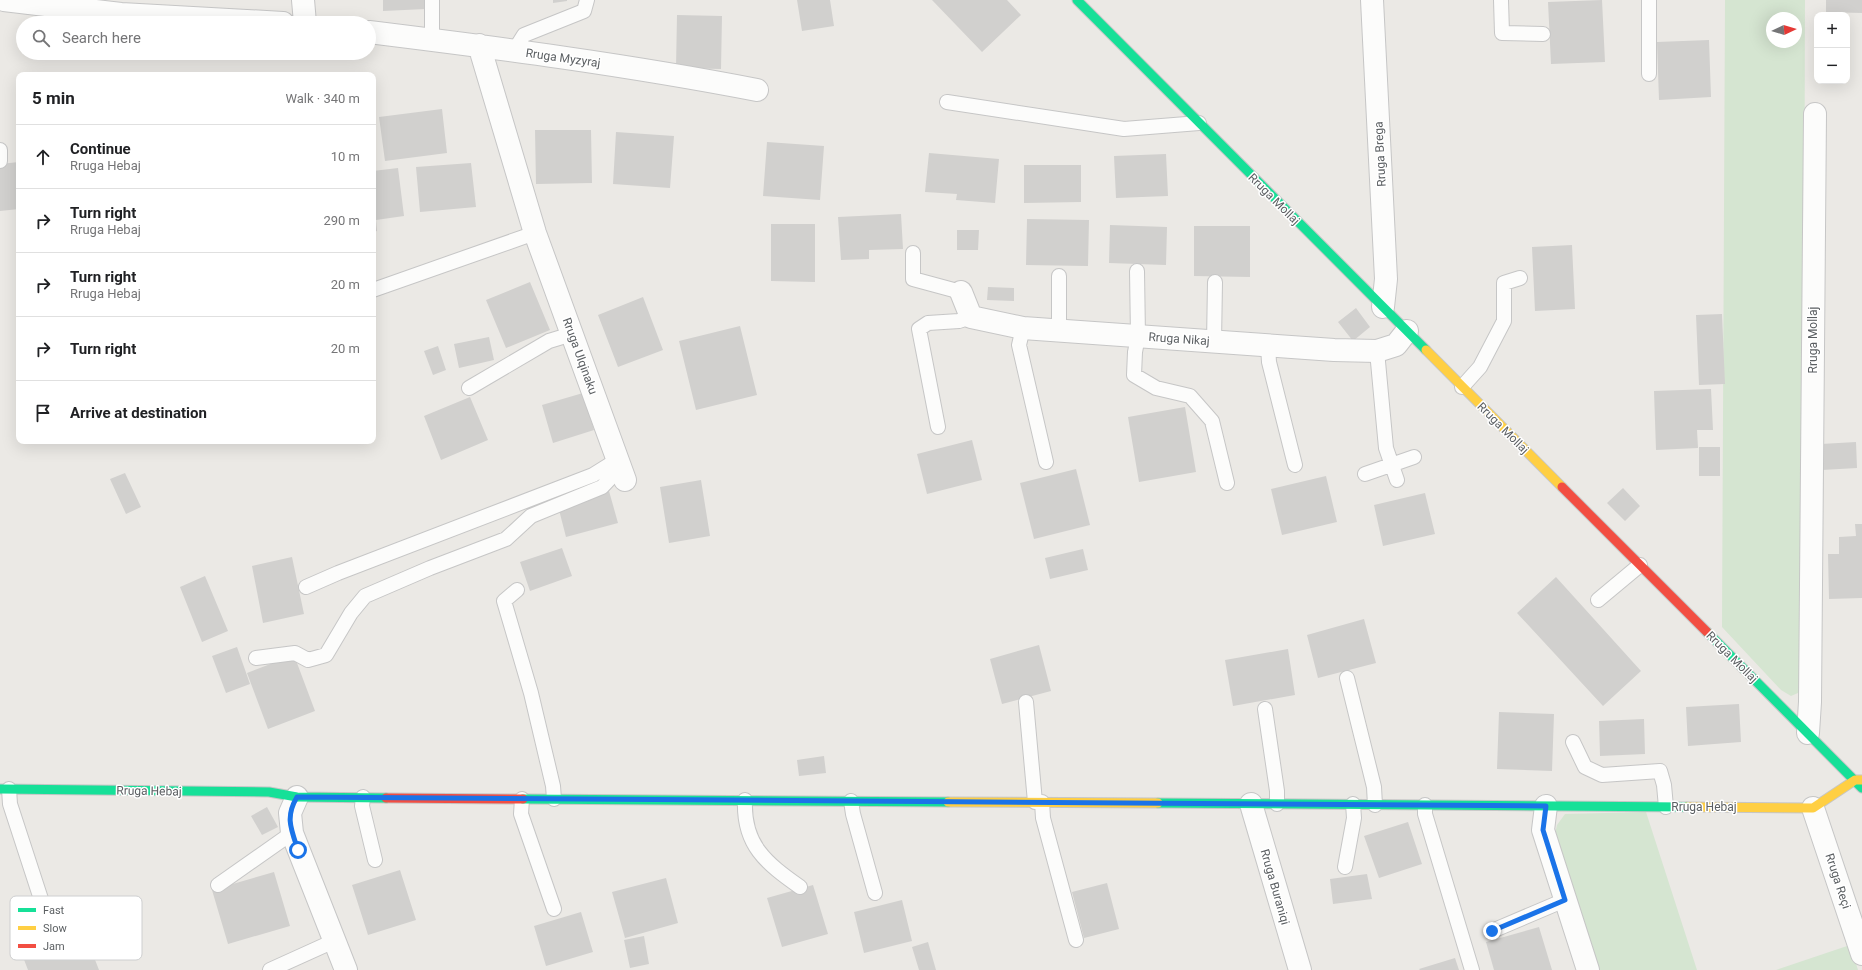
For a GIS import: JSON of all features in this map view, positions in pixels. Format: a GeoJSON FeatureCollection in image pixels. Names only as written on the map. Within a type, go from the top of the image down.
{"type":"FeatureCollection","features":[{"type":"Feature","properties":{"kind":"street"},"geometry":{"type":"LineString","coordinates":[[4,0],[121,14],[157,16]]}},
{"type":"Feature","properties":{"kind":"street"},"geometry":{"type":"LineString","coordinates":[[303,0],[305,16]]}},
{"type":"Feature","properties":{"kind":"street","name":"Rruga Mollaj"},"geometry":{"type":"LineString","coordinates":[[1077,0],[1808,733],[1858,780],[1862,788]]}},
{"type":"Feature","properties":{"kind":"street","name":"Rruga Brega"},"geometry":{"type":"LineString","coordinates":[[1372,0],[1386,279],[1383,307]]}},
{"type":"Feature","properties":{"kind":"street","name":"Rruga Myzyraj"},"geometry":{"type":"LineString","coordinates":[[376,33],[479,45],[676,74],[757,90]]}},
{"type":"Feature","properties":{"kind":"street","name":"Rruga Ulqinaku"},"geometry":{"type":"LineString","coordinates":[[479,45],[535,233],[621,469]]}},
{"type":"Feature","properties":{"kind":"street","name":"Rruga Mollaj"},"geometry":{"type":"LineString","coordinates":[[1808,733],[1810,702],[1815,114]]}},
{"type":"Feature","properties":{"kind":"street"},"geometry":{"type":"LineString","coordinates":[[961,292],[971,317]]}},
{"type":"Feature","properties":{"kind":"street","name":"Rruga Nikaj"},"geometry":{"type":"LineString","coordinates":[[971,317],[1023,328],[1334,350],[1378,351],[1396,345],[1407,331]]}},
{"type":"Feature","properties":{"kind":"street"},"geometry":{"type":"LineString","coordinates":[[1813,808],[1858,780]]}},
{"type":"Feature","properties":{"kind":"street","name":"Rruga Hebaj"},"geometry":{"type":"LineString","coordinates":[[4,789],[269,792],[297,797],[1813,808]]}},
{"type":"Feature","properties":{"kind":"street"},"geometry":{"type":"LineString","coordinates":[[297,797],[290,813],[292,833],[346,970]]}},
{"type":"Feature","properties":{"kind":"street","name":"Rruga Buraniqi"},"geometry":{"type":"LineString","coordinates":[[1251,804],[1300,970]]}},
{"type":"Feature","properties":{"kind":"street"},"geometry":{"type":"LineString","coordinates":[[1546,806],[1543,830],[1588,970]]}},
{"type":"Feature","properties":{"kind":"street","name":"Rruga Reçi"},"geometry":{"type":"LineString","coordinates":[[1813,808],[1862,954]]}},
{"type":"Feature","properties":{"kind":"lane"},"geometry":{"type":"LineString","coordinates":[[432,0],[432,40]]}},
{"type":"Feature","properties":{"kind":"lane"},"geometry":{"type":"LineString","coordinates":[[514,51],[524,35],[584,11],[587,0]]}},
{"type":"Feature","properties":{"kind":"lane"},"geometry":{"type":"LineString","coordinates":[[1501,0],[1502,34],[1543,34]]}},
{"type":"Feature","properties":{"kind":"lane"},"geometry":{"type":"LineString","coordinates":[[1649,0],[1649,74]]}},
{"type":"Feature","properties":{"kind":"lane"},"geometry":{"type":"LineString","coordinates":[[947,102],[1124,129],[1199,123]]}},
{"type":"Feature","properties":{"kind":"lane"},"geometry":{"type":"LineString","coordinates":[[0,150],[0,161]]}},
{"type":"Feature","properties":{"kind":"lane"},"geometry":{"type":"LineString","coordinates":[[376,289],[535,233]]}},
{"type":"Feature","properties":{"kind":"lane"},"geometry":{"type":"LineString","coordinates":[[913,253],[913,279],[961,292]]}},
{"type":"Feature","properties":{"kind":"lane"},"geometry":{"type":"LineString","coordinates":[[1137,271],[1138,337],[1135,352],[1134,375],[1156,388],[1190,396],[1212,421],[1227,483]]}},
{"type":"Feature","properties":{"kind":"lane"},"geometry":{"type":"LineString","coordinates":[[1059,330],[1060,276]]}},
{"type":"Feature","properties":{"kind":"lane"},"geometry":{"type":"LineString","coordinates":[[1462,387],[1480,367],[1504,321],[1504,283],[1520,278]]}},
{"type":"Feature","properties":{"kind":"lane"},"geometry":{"type":"LineString","coordinates":[[1214,282],[1214,342]]}},
{"type":"Feature","properties":{"kind":"lane"},"geometry":{"type":"LineString","coordinates":[[938,427],[919,329],[928,322],[959,321],[971,317]]}},
{"type":"Feature","properties":{"kind":"lane"},"geometry":{"type":"LineString","coordinates":[[1023,328],[1019,345],[1046,462]]}},
{"type":"Feature","properties":{"kind":"lane"},"geometry":{"type":"LineString","coordinates":[[469,388],[549,341],[572,334]]}},
{"type":"Feature","properties":{"kind":"lane"},"geometry":{"type":"LineString","coordinates":[[1268,346],[1269,362],[1295,465]]}},
{"type":"Feature","properties":{"kind":"lane"},"geometry":{"type":"LineString","coordinates":[[1378,351],[1386,448],[1397,480]]}},
{"type":"Feature","properties":{"kind":"lane"},"geometry":{"type":"LineString","coordinates":[[1365,474],[1414,457]]}},
{"type":"Feature","properties":{"kind":"lane"},"geometry":{"type":"LineString","coordinates":[[306,587],[338,573],[593,475],[621,469]]}},
{"type":"Feature","properties":{"kind":"lane"},"geometry":{"type":"LineString","coordinates":[[256,658],[295,653],[308,660],[326,656],[351,612],[365,596],[430,568],[506,539],[531,516],[602,487],[621,469]]}},
{"type":"Feature","properties":{"kind":"lane"},"geometry":{"type":"LineString","coordinates":[[1598,600],[1640,565]]}},
{"type":"Feature","properties":{"kind":"lane"},"geometry":{"type":"LineString","coordinates":[[517,590],[504,601],[531,693],[553,786],[554,799]]}},
{"type":"Feature","properties":{"kind":"lane"},"geometry":{"type":"LineString","coordinates":[[1346,678],[1374,787],[1375,805]]}},
{"type":"Feature","properties":{"kind":"lane"},"geometry":{"type":"LineString","coordinates":[[1026,702],[1038,802],[1076,940]]}},
{"type":"Feature","properties":{"kind":"lane"},"geometry":{"type":"LineString","coordinates":[[1265,709],[1277,791],[1277,804]]}},
{"type":"Feature","properties":{"kind":"lane"},"geometry":{"type":"LineString","coordinates":[[1573,742],[1585,767],[1602,775],[1660,771],[1664,785],[1666,807]]}},
{"type":"Feature","properties":{"kind":"lane"},"geometry":{"type":"LineString","coordinates":[[4,789],[40,896]]}},
{"type":"Feature","properties":{"kind":"lane"},"geometry":{"type":"LineString","coordinates":[[363,797],[362,806],[375,860]]}},
{"type":"Feature","properties":{"kind":"lane"},"geometry":{"type":"LineString","coordinates":[[522,798],[521,814],[554,909]]}},
{"type":"Feature","properties":{"kind":"lane"},"geometry":{"type":"LineString","coordinates":[[745,800],[744,817],[751,841],[773,868],[800,887]]}},
{"type":"Feature","properties":{"kind":"lane"},"geometry":{"type":"LineString","coordinates":[[851,801],[853,814],[875,893]]}},
{"type":"Feature","properties":{"kind":"lane"},"geometry":{"type":"LineString","coordinates":[[1345,867],[1354,818],[1353,804]]}},
{"type":"Feature","properties":{"kind":"lane"},"geometry":{"type":"LineString","coordinates":[[1425,805],[1425,814],[1472,970]]}},
{"type":"Feature","properties":{"kind":"lane"},"geometry":{"type":"LineString","coordinates":[[218,885],[292,833]]}},
{"type":"Feature","properties":{"kind":"lane"},"geometry":{"type":"LineString","coordinates":[[1492,931],[1565,900]]}},
{"type":"Feature","properties":{"kind":"lane"},"geometry":{"type":"LineString","coordinates":[[270,970],[334,941]]}},
{"type":"Feature","properties":{"kind":"green space"},"geometry":{"type":"Polygon","coordinates":[[[1725,0],[1805,0],[1803,684],[1798,693],[1791,696],[1781,690],[1722,627],[1725,0]]]}},
{"type":"Feature","properties":{"kind":"green space"},"geometry":{"type":"Polygon","coordinates":[[[1646,812],[1697,970],[1595,970],[1553,842],[1557,825],[1565,814],[1646,812]]]}},
{"type":"Feature","properties":{"kind":"green space"},"geometry":{"type":"Polygon","coordinates":[[[1850,945],[1858,970],[1776,970],[1850,945]]]}},
{"type":"Feature","properties":{"kind":"building"},"geometry":{"type":"Polygon","coordinates":[[[383,0],[426,0],[426,9],[383,11],[383,0]]]}},
{"type":"Feature","properties":{"kind":"building"},"geometry":{"type":"Polygon","coordinates":[[[553,0],[567,0],[567,1],[553,3],[553,0]]]}},
{"type":"Feature","properties":{"kind":"building"},"geometry":{"type":"Polygon","coordinates":[[[797,0],[830,0],[834,26],[802,31],[797,0]]]}},
{"type":"Feature","properties":{"kind":"building"},"geometry":{"type":"Polygon","coordinates":[[[932,0],[1007,0],[1021,15],[982,52],[932,0]]]}},
{"type":"Feature","properties":{"kind":"building"},"geometry":{"type":"Polygon","coordinates":[[[1602,0],[1605,62],[1551,64],[1548,2],[1602,0]]]}},
{"type":"Feature","properties":{"kind":"building"},"geometry":{"type":"Polygon","coordinates":[[[1826,0],[1862,0],[1862,13],[1826,12],[1826,0]]]}},
{"type":"Feature","properties":{"kind":"building"},"geometry":{"type":"Polygon","coordinates":[[[677,15],[722,16],[721,69],[676,68],[677,15]]]}},
{"type":"Feature","properties":{"kind":"building"},"geometry":{"type":"Polygon","coordinates":[[[1709,40],[1711,97],[1659,100],[1657,42],[1709,40]]]}},
{"type":"Feature","properties":{"kind":"building"},"geometry":{"type":"Polygon","coordinates":[[[442,109],[447,153],[385,161],[379,117],[442,109]]]}},
{"type":"Feature","properties":{"kind":"building"},"geometry":{"type":"Polygon","coordinates":[[[535,130],[591,130],[592,183],[536,184],[535,130]]]}},
{"type":"Feature","properties":{"kind":"building"},"geometry":{"type":"Polygon","coordinates":[[[616,132],[674,136],[670,188],[613,184],[616,132]]]}},
{"type":"Feature","properties":{"kind":"building"},"geometry":{"type":"Polygon","coordinates":[[[767,142],[824,146],[820,200],[763,196],[767,142]]]}},
{"type":"Feature","properties":{"kind":"building"},"geometry":{"type":"Polygon","coordinates":[[[929,153],[999,159],[995,203],[956,200],[957,194],[925,192],[929,153]]]}},
{"type":"Feature","properties":{"kind":"building"},"geometry":{"type":"Polygon","coordinates":[[[1166,154],[1168,196],[1116,198],[1114,156],[1166,154]]]}},
{"type":"Feature","properties":{"kind":"building"},"geometry":{"type":"Polygon","coordinates":[[[16,162],[16,209],[0,211],[0,164],[16,162]]]}},
{"type":"Feature","properties":{"kind":"building"},"geometry":{"type":"Polygon","coordinates":[[[471,163],[476,207],[420,212],[416,167],[471,163]]]}},
{"type":"Feature","properties":{"kind":"building"},"geometry":{"type":"Polygon","coordinates":[[[1024,165],[1081,165],[1081,202],[1024,203],[1024,165]]]}},
{"type":"Feature","properties":{"kind":"building"},"geometry":{"type":"Polygon","coordinates":[[[398,168],[404,216],[376,220],[376,171],[398,168]]]}},
{"type":"Feature","properties":{"kind":"building"},"geometry":{"type":"Polygon","coordinates":[[[901,214],[903,249],[869,250],[869,259],[841,260],[838,217],[901,214]]]}},
{"type":"Feature","properties":{"kind":"building"},"geometry":{"type":"Polygon","coordinates":[[[1027,219],[1089,220],[1088,266],[1026,265],[1027,219]]]}},
{"type":"Feature","properties":{"kind":"building"},"geometry":{"type":"Polygon","coordinates":[[[771,224],[815,224],[815,282],[771,281],[771,224]]]}},
{"type":"Feature","properties":{"kind":"building"},"geometry":{"type":"Polygon","coordinates":[[[1110,225],[1167,227],[1166,265],[1109,263],[1110,225]]]}},
{"type":"Feature","properties":{"kind":"building"},"geometry":{"type":"Polygon","coordinates":[[[1194,226],[1250,226],[1250,277],[1194,276],[1194,226]]]}},
{"type":"Feature","properties":{"kind":"building"},"geometry":{"type":"Polygon","coordinates":[[[957,230],[979,230],[978,250],[957,250],[957,230]]]}},
{"type":"Feature","properties":{"kind":"building"},"geometry":{"type":"Polygon","coordinates":[[[1572,245],[1575,309],[1535,311],[1532,247],[1572,245]]]}},
{"type":"Feature","properties":{"kind":"building"},"geometry":{"type":"Polygon","coordinates":[[[530,282],[550,330],[506,348],[486,300],[530,282]]]}},
{"type":"Feature","properties":{"kind":"building"},"geometry":{"type":"Polygon","coordinates":[[[988,287],[1014,288],[1014,301],[987,300],[988,287]]]}},
{"type":"Feature","properties":{"kind":"building"},"geometry":{"type":"Polygon","coordinates":[[[643,297],[663,350],[618,367],[598,315],[643,297]]]}},
{"type":"Feature","properties":{"kind":"building"},"geometry":{"type":"Polygon","coordinates":[[[1356,308],[1370,327],[1353,341],[1338,322],[1356,308]]]}},
{"type":"Feature","properties":{"kind":"building"},"geometry":{"type":"Polygon","coordinates":[[[1722,314],[1725,384],[1699,385],[1696,315],[1722,314]]]}},
{"type":"Feature","properties":{"kind":"building"},"geometry":{"type":"Polygon","coordinates":[[[740,326],[757,395],[696,410],[679,341],[740,326]]]}},
{"type":"Feature","properties":{"kind":"building"},"geometry":{"type":"Polygon","coordinates":[[[489,337],[494,360],[459,368],[454,344],[489,337]]]}},
{"type":"Feature","properties":{"kind":"building"},"geometry":{"type":"Polygon","coordinates":[[[438,346],[446,370],[433,375],[424,351],[438,346]]]}},
{"type":"Feature","properties":{"kind":"building"},"geometry":{"type":"Polygon","coordinates":[[[1711,389],[1713,430],[1697,430],[1698,448],[1656,450],[1654,391],[1711,389]]]}},
{"type":"Feature","properties":{"kind":"building"},"geometry":{"type":"Polygon","coordinates":[[[583,393],[594,430],[553,443],[542,405],[583,393]]]}},
{"type":"Feature","properties":{"kind":"building"},"geometry":{"type":"Polygon","coordinates":[[[470,397],[488,440],[441,460],[424,416],[470,397]]]}},
{"type":"Feature","properties":{"kind":"building"},"geometry":{"type":"Polygon","coordinates":[[[1185,407],[1196,472],[1139,482],[1128,417],[1185,407]]]}},
{"type":"Feature","properties":{"kind":"building"},"geometry":{"type":"Polygon","coordinates":[[[972,440],[982,480],[927,494],[917,454],[972,440]]]}},
{"type":"Feature","properties":{"kind":"building"},"geometry":{"type":"Polygon","coordinates":[[[1856,442],[1857,468],[1822,470],[1821,444],[1856,442]]]}},
{"type":"Feature","properties":{"kind":"building"},"geometry":{"type":"Polygon","coordinates":[[[1699,447],[1720,447],[1720,476],[1699,476],[1699,447]]]}},
{"type":"Feature","properties":{"kind":"building"},"geometry":{"type":"Polygon","coordinates":[[[1076,469],[1090,525],[1034,539],[1020,483],[1076,469]]]}},
{"type":"Feature","properties":{"kind":"building"},"geometry":{"type":"Polygon","coordinates":[[[125,473],[141,507],[126,514],[110,479],[125,473]]]}},
{"type":"Feature","properties":{"kind":"building"},"geometry":{"type":"Polygon","coordinates":[[[1326,476],[1337,522],[1282,535],[1271,489],[1326,476]]]}},
{"type":"Feature","properties":{"kind":"building"},"geometry":{"type":"Polygon","coordinates":[[[701,480],[710,536],[669,543],[660,487],[701,480]]]}},
{"type":"Feature","properties":{"kind":"building"},"geometry":{"type":"Polygon","coordinates":[[[1623,488],[1640,506],[1625,521],[1607,503],[1623,488]]]}},
{"type":"Feature","properties":{"kind":"building"},"geometry":{"type":"Polygon","coordinates":[[[609,491],[618,523],[566,537],[558,506],[609,491]]]}},
{"type":"Feature","properties":{"kind":"building"},"geometry":{"type":"Polygon","coordinates":[[[1425,493],[1435,534],[1383,546],[1374,505],[1425,493]]]}},
{"type":"Feature","properties":{"kind":"building"},"geometry":{"type":"Polygon","coordinates":[[[1855,524],[1862,524],[1862,598],[1829,599],[1828,554],[1839,554],[1839,537],[1856,536],[1855,524]]]}},
{"type":"Feature","properties":{"kind":"building"},"geometry":{"type":"Polygon","coordinates":[[[562,548],[572,576],[530,591],[520,562],[562,548]]]}},
{"type":"Feature","properties":{"kind":"building"},"geometry":{"type":"Polygon","coordinates":[[[1083,549],[1088,570],[1050,579],[1045,558],[1083,549]]]}},
{"type":"Feature","properties":{"kind":"building"},"geometry":{"type":"Polygon","coordinates":[[[292,557],[304,614],[263,623],[252,566],[292,557]]]}},
{"type":"Feature","properties":{"kind":"building"},"geometry":{"type":"Polygon","coordinates":[[[205,576],[228,631],[202,642],[180,587],[205,576]]]}},
{"type":"Feature","properties":{"kind":"building"},"geometry":{"type":"Polygon","coordinates":[[[1556,577],[1641,671],[1603,706],[1517,613],[1556,577]]]}},
{"type":"Feature","properties":{"kind":"building"},"geometry":{"type":"Polygon","coordinates":[[[1364,619],[1376,663],[1318,678],[1307,635],[1364,619]]]}},
{"type":"Feature","properties":{"kind":"building"},"geometry":{"type":"Polygon","coordinates":[[[1039,645],[1051,691],[1002,704],[990,659],[1039,645]]]}},
{"type":"Feature","properties":{"kind":"building"},"geometry":{"type":"Polygon","coordinates":[[[237,647],[250,684],[226,693],[212,656],[237,647]]]}},
{"type":"Feature","properties":{"kind":"building"},"geometry":{"type":"Polygon","coordinates":[[[1288,649],[1295,695],[1233,706],[1225,660],[1288,649]]]}},
{"type":"Feature","properties":{"kind":"building"},"geometry":{"type":"Polygon","coordinates":[[[294,655],[315,711],[268,729],[247,673],[294,655]]]}},
{"type":"Feature","properties":{"kind":"building"},"geometry":{"type":"Polygon","coordinates":[[[1739,704],[1741,742],[1688,746],[1686,707],[1739,704]]]}},
{"type":"Feature","properties":{"kind":"building"},"geometry":{"type":"Polygon","coordinates":[[[1499,712],[1554,714],[1552,771],[1497,769],[1499,712]]]}},
{"type":"Feature","properties":{"kind":"building"},"geometry":{"type":"Polygon","coordinates":[[[1644,719],[1645,754],[1600,756],[1599,721],[1644,719]]]}},
{"type":"Feature","properties":{"kind":"building"},"geometry":{"type":"Polygon","coordinates":[[[824,756],[826,773],[799,776],[797,760],[824,756]]]}},
{"type":"Feature","properties":{"kind":"building"},"geometry":{"type":"Polygon","coordinates":[[[267,807],[278,827],[262,835],[251,816],[267,807]]]}},
{"type":"Feature","properties":{"kind":"building"},"geometry":{"type":"Polygon","coordinates":[[[1408,822],[1422,864],[1379,878],[1364,836],[1408,822]]]}},
{"type":"Feature","properties":{"kind":"building"},"geometry":{"type":"Polygon","coordinates":[[[400,870],[416,920],[368,935],[352,885],[400,870]]]}},
{"type":"Feature","properties":{"kind":"building"},"geometry":{"type":"Polygon","coordinates":[[[274,872],[290,926],[228,944],[212,890],[274,872]]]}},
{"type":"Feature","properties":{"kind":"building"},"geometry":{"type":"Polygon","coordinates":[[[1367,874],[1372,899],[1333,904],[1330,879],[1367,874]]]}},
{"type":"Feature","properties":{"kind":"building"},"geometry":{"type":"Polygon","coordinates":[[[666,878],[678,923],[625,938],[612,892],[666,878]]]}},
{"type":"Feature","properties":{"kind":"building"},"geometry":{"type":"Polygon","coordinates":[[[1107,883],[1119,929],[1084,938],[1072,892],[1107,883]]]}},
{"type":"Feature","properties":{"kind":"building"},"geometry":{"type":"Polygon","coordinates":[[[813,885],[828,934],[782,947],[767,898],[813,885]]]}},
{"type":"Feature","properties":{"kind":"building"},"geometry":{"type":"Polygon","coordinates":[[[902,900],[912,941],[864,953],[854,912],[902,900]]]}},
{"type":"Feature","properties":{"kind":"building"},"geometry":{"type":"Polygon","coordinates":[[[581,912],[593,952],[546,966],[534,926],[581,912]]]}},
{"type":"Feature","properties":{"kind":"building"},"geometry":{"type":"Polygon","coordinates":[[[1539,927],[1552,970],[1494,970],[1486,942],[1539,927]]]}},
{"type":"Feature","properties":{"kind":"building"},"geometry":{"type":"Polygon","coordinates":[[[644,936],[649,964],[630,968],[624,940],[644,936]]]}},
{"type":"Feature","properties":{"kind":"building"},"geometry":{"type":"Polygon","coordinates":[[[928,942],[936,970],[919,970],[912,947],[928,942]]]}},
{"type":"Feature","properties":{"kind":"building"},"geometry":{"type":"Polygon","coordinates":[[[1455,958],[1459,970],[1419,969],[1455,958]]]}},
{"type":"Feature","properties":{"kind":"building"},"geometry":{"type":"Polygon","coordinates":[[[24,960],[95,960],[99,970],[28,970],[24,960]]]}},
{"type":"Feature","properties":{"kind":"traffic: fast"},"geometry":{"type":"LineString","coordinates":[[1077,0],[1426,350]]}},
{"type":"Feature","properties":{"kind":"traffic: fast"},"geometry":{"type":"LineString","coordinates":[[1707,632],[1862,788]]}},
{"type":"Feature","properties":{"kind":"traffic: fast"},"geometry":{"type":"LineString","coordinates":[[0,789],[269,792],[297,797],[386,798]]}},
{"type":"Feature","properties":{"kind":"traffic: fast"},"geometry":{"type":"LineString","coordinates":[[523,799],[948,802]]}},
{"type":"Feature","properties":{"kind":"traffic: fast"},"geometry":{"type":"LineString","coordinates":[[1158,803],[1687,807]]}},
{"type":"Feature","properties":{"kind":"traffic: slow"},"geometry":{"type":"LineString","coordinates":[[1426,350],[1562,487]]}},
{"type":"Feature","properties":{"kind":"traffic: slow"},"geometry":{"type":"LineString","coordinates":[[1687,807],[1813,808],[1855,780],[1862,780]]}},
{"type":"Feature","properties":{"kind":"traffic: slow"},"geometry":{"type":"LineString","coordinates":[[948,802],[1158,803]]}},
{"type":"Feature","properties":{"kind":"traffic: jam"},"geometry":{"type":"LineString","coordinates":[[1562,487],[1707,632]]}},
{"type":"Feature","properties":{"kind":"traffic: jam"},"geometry":{"type":"LineString","coordinates":[[386,798],[523,799]]}},
{"type":"Feature","properties":{"kind":"route"},"geometry":{"type":"LineString","coordinates":[[298,850],[290,823],[292,804],[297,797],[1546,806],[1543,830],[1565,900],[1557,905],[1492,931]]}}]}
